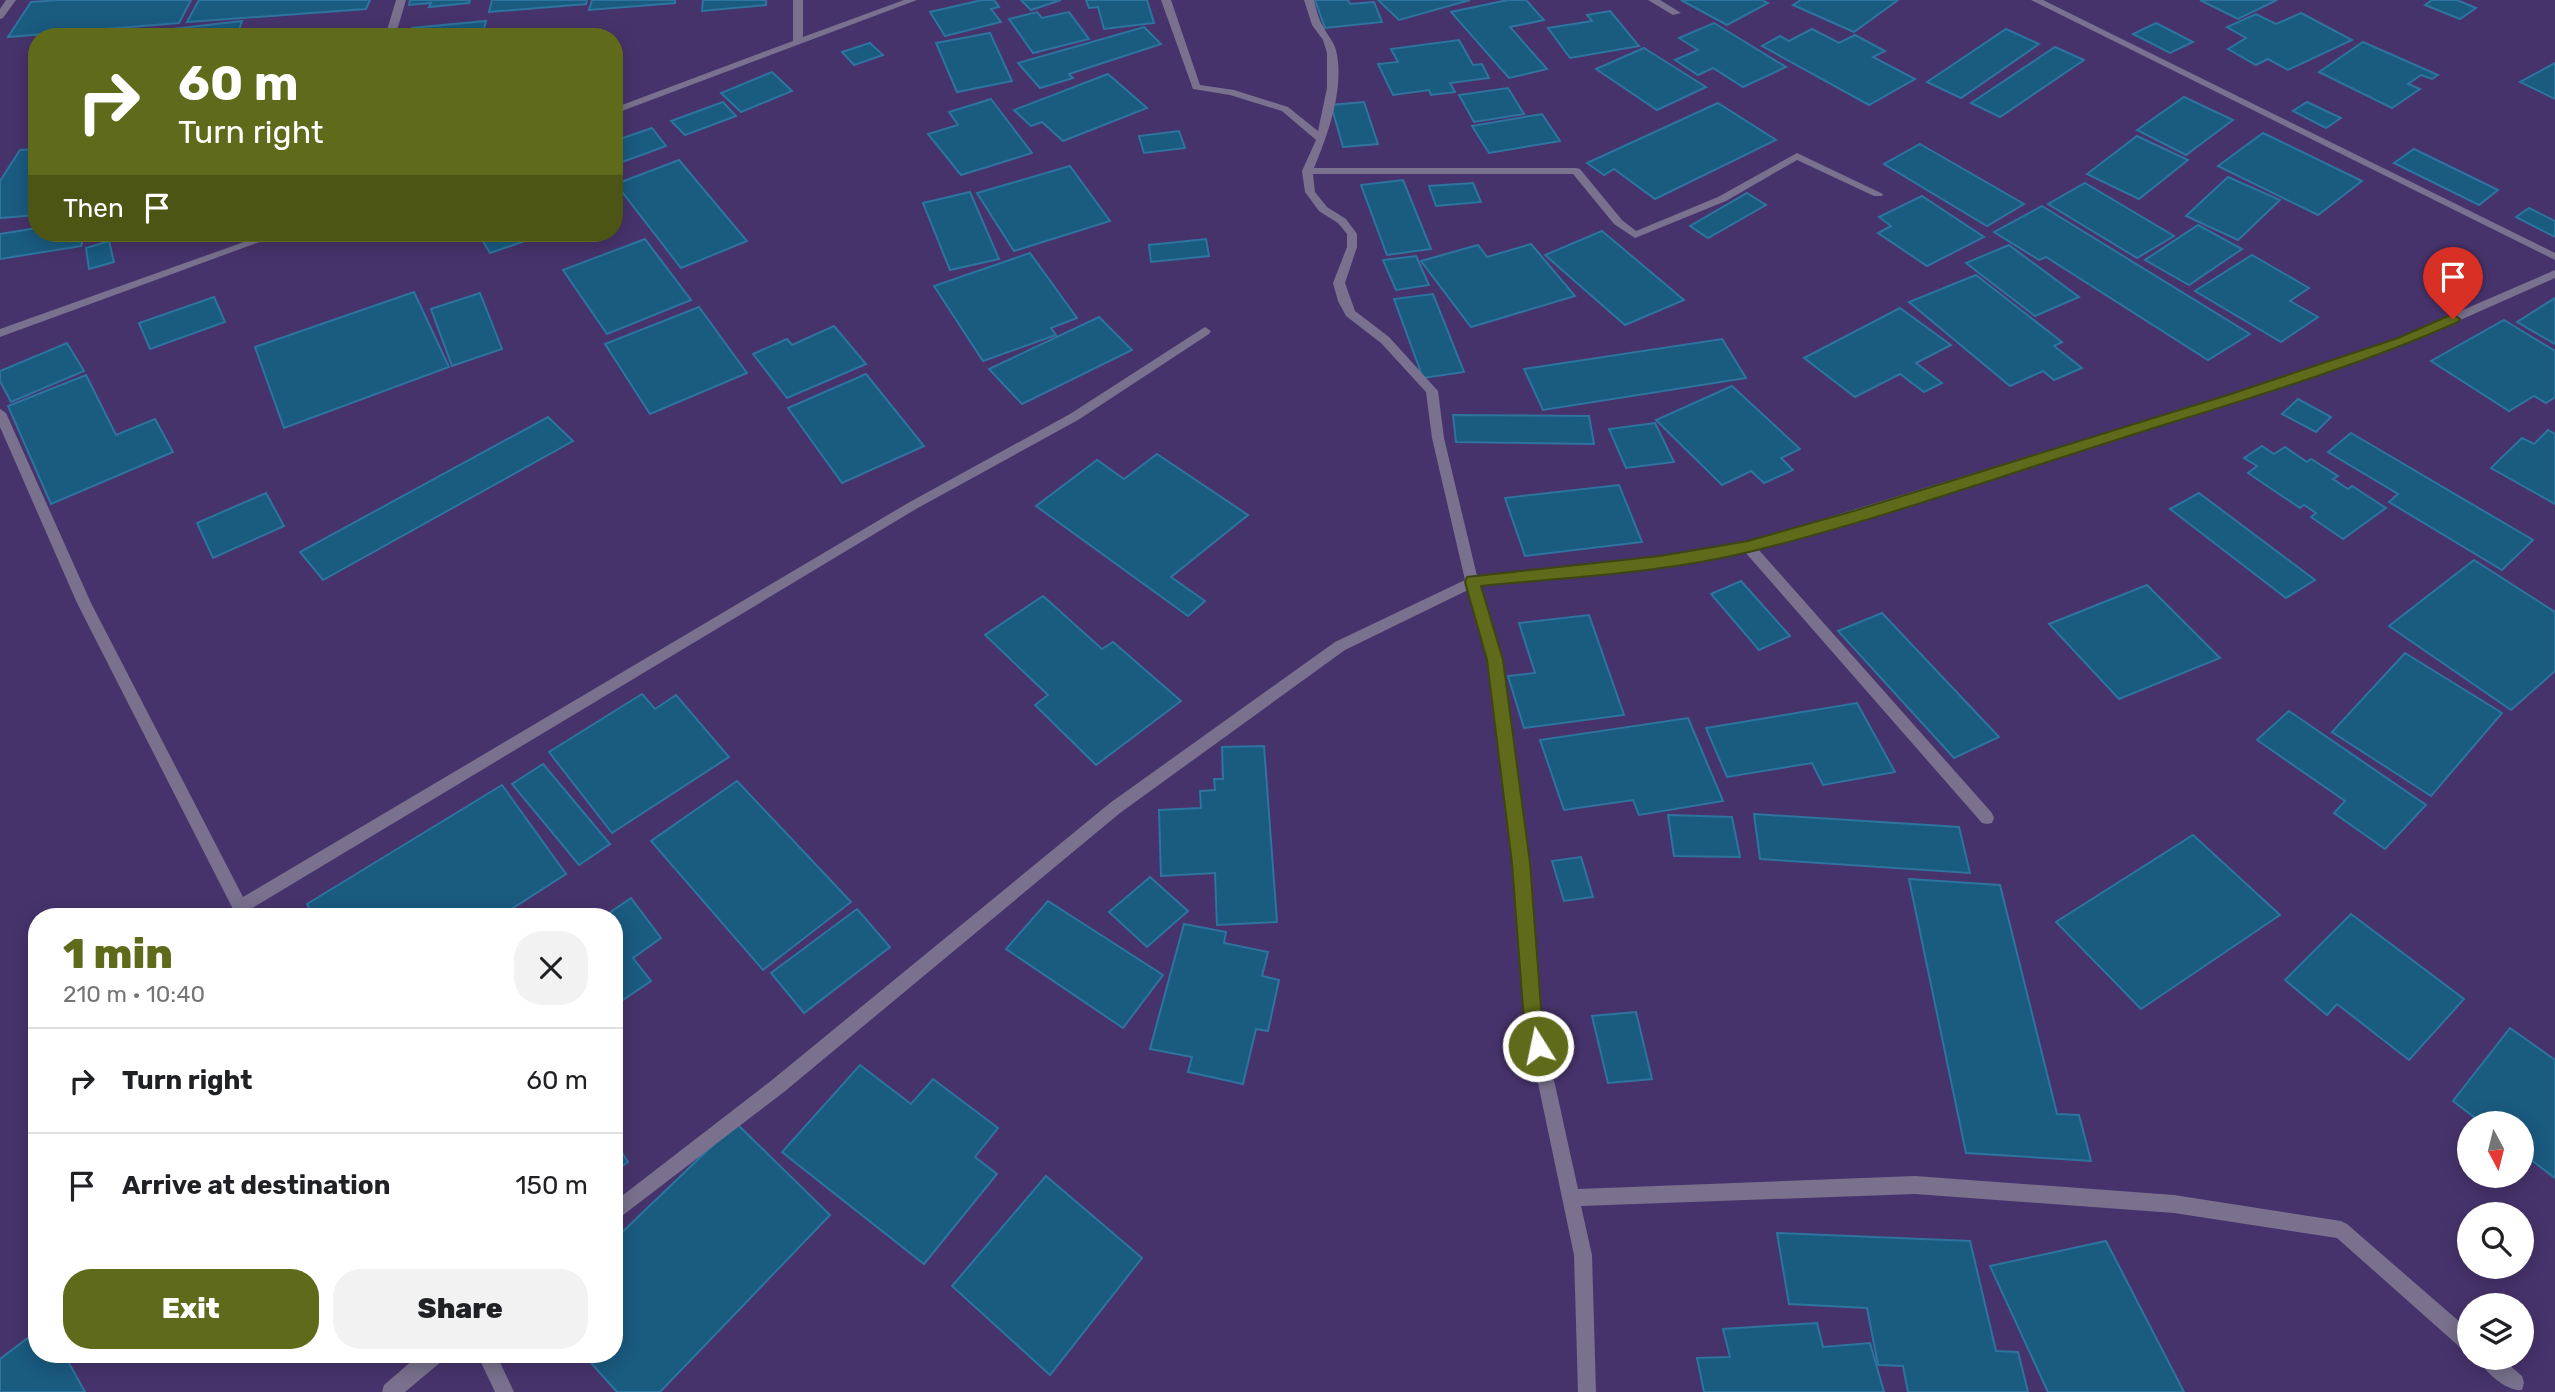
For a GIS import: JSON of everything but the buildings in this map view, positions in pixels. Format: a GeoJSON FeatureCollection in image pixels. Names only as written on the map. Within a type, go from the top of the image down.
{"type":"FeatureCollection","features":[{"type":"Feature","properties":{"kind":"street"},"geometry":{"type":"LineString","coordinates":[[0,16],[11,0]]}},
{"type":"Feature","properties":{"kind":"street"},"geometry":{"type":"LineString","coordinates":[[393,28],[401,0]]}},
{"type":"Feature","properties":{"kind":"street"},"geometry":{"type":"LineString","coordinates":[[797,0],[797,43]]}},
{"type":"Feature","properties":{"kind":"street"},"geometry":{"type":"LineString","coordinates":[[623,108],[912,0]]}},
{"type":"Feature","properties":{"kind":"street"},"geometry":{"type":"LineString","coordinates":[[1166,0],[1196,86],[1231,92],[1285,109],[1321,139]]}},
{"type":"Feature","properties":{"kind":"street"},"geometry":{"type":"LineString","coordinates":[[1309,0],[1317,25],[1328,40],[1332,53],[1332,88],[1321,139],[1307,171],[1310,192],[1322,209],[1342,221],[1352,234],[1352,247],[1339,283],[1343,301],[1350,313],[1385,340],[1432,391],[1438,438],[1472,582],[1495,660],[1521,863],[1533,1021],[1583,1255],[1587,1392]]}},
{"type":"Feature","properties":{"kind":"street"},"geometry":{"type":"LineString","coordinates":[[1653,0],[1676,13]]}},
{"type":"Feature","properties":{"kind":"street"},"geometry":{"type":"LineString","coordinates":[[2036,0],[2555,257]]}},
{"type":"Feature","properties":{"kind":"street"},"geometry":{"type":"LineString","coordinates":[[1307,171],[1576,171],[1618,222],[1635,235],[1722,199],[1797,156],[1878,194]]}},
{"type":"Feature","properties":{"kind":"street"},"geometry":{"type":"LineString","coordinates":[[0,333],[254,242]]}},
{"type":"Feature","properties":{"kind":"street"},"geometry":{"type":"LineString","coordinates":[[623,1206],[788,1077],[1115,808],[1340,646],[1472,582],[1660,562],[1748,547],[1857,516],[2377,350],[2555,274]]}},
{"type":"Feature","properties":{"kind":"street"},"geometry":{"type":"LineString","coordinates":[[249,908],[900,513],[1074,417],[1205,331]]}},
{"type":"Feature","properties":{"kind":"street"},"geometry":{"type":"LineString","coordinates":[[0,413],[84,603],[240,908]]}},
{"type":"Feature","properties":{"kind":"street"},"geometry":{"type":"LineString","coordinates":[[1748,547],[1987,818]]}},
{"type":"Feature","properties":{"kind":"street"},"geometry":{"type":"LineString","coordinates":[[1570,1198],[1915,1185],[2174,1204],[2341,1230],[2457,1332]]}},
{"type":"Feature","properties":{"kind":"street"},"geometry":{"type":"LineString","coordinates":[[391,1392],[425,1363]]}},
{"type":"Feature","properties":{"kind":"street"},"geometry":{"type":"LineString","coordinates":[[490,1363],[505,1392]]}},
{"type":"Feature","properties":{"kind":"street"},"geometry":{"type":"LineString","coordinates":[[2500,1370],[2515,1383]]}},
{"type":"Feature","properties":{"kind":"route"},"geometry":{"type":"LineString","coordinates":[[1538,1046],[1533,1021],[1521,863],[1495,660],[1472,582],[1660,562],[1748,547],[1857,516],[2236,397],[2402,341],[2453,319]]}}]}
